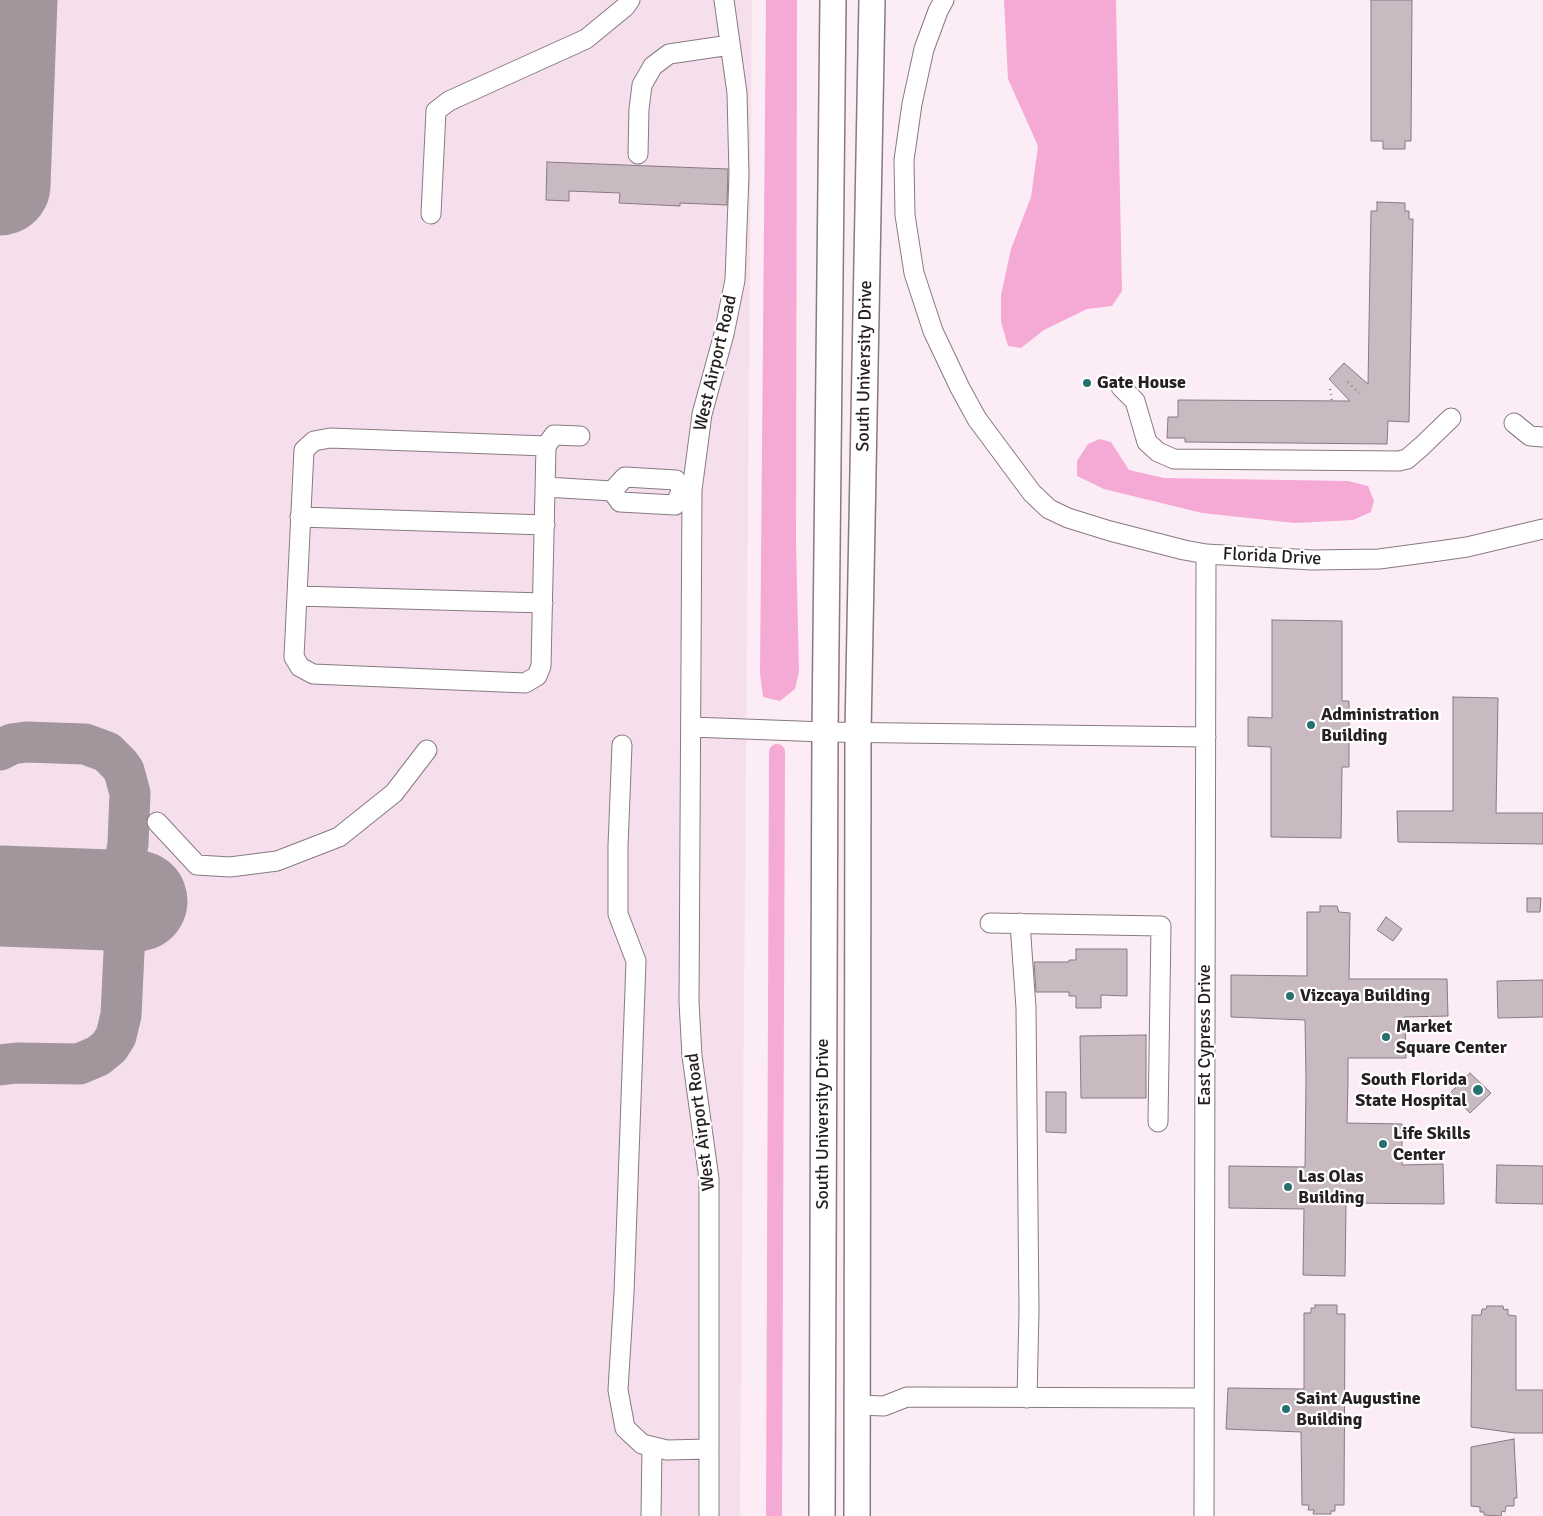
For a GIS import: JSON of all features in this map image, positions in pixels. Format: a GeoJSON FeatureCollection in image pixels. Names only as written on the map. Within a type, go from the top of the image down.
{"type":"FeatureCollection","features":[{"type":"Feature","properties":{"kind":"main road","name":"South University Drive"},"geometry":{"type":"LineString","coordinates":[[823,1512],[825,732],[833,0]]}},
{"type":"Feature","properties":{"kind":"main road","name":"South University Drive"},"geometry":{"type":"LineString","coordinates":[[857,1516],[858,732],[872,0]]}},
{"type":"Feature","properties":{"kind":"street"},"geometry":{"type":"LineString","coordinates":[[431,214],[436,111],[449,101],[586,39],[626,7],[630,0]]}},
{"type":"Feature","properties":{"kind":"street","name":"West Airport Road"},"geometry":{"type":"LineString","coordinates":[[709,1516],[710,1179],[692,1056],[689,1002],[691,727],[687,490],[702,414],[724,334],[734,280],[738,166],[737,93],[724,0]]}},
{"type":"Feature","properties":{"kind":"street","name":"Florida Drive"},"geometry":{"type":"LineString","coordinates":[[944,0],[924,49],[912,104],[904,160],[905,215],[914,273],[933,331],[977,419],[1019,476],[1049,509],[1068,518],[1184,550],[1206,554],[1312,560],[1379,559],[1467,547],[1543,529]]}},
{"type":"Feature","properties":{"kind":"street"},"geometry":{"type":"LineString","coordinates":[[638,154],[639,109],[642,85],[653,66],[669,54],[730,45]]}},
{"type":"Feature","properties":{"kind":"street"},"geometry":{"type":"LineString","coordinates":[[1121,388],[1135,401],[1147,442],[1158,452],[1174,459],[1399,461],[1407,459],[1451,418]]}},
{"type":"Feature","properties":{"kind":"street"},"geometry":{"type":"LineString","coordinates":[[1514,423],[1530,436],[1543,437]]}},
{"type":"Feature","properties":{"kind":"street"},"geometry":{"type":"LineString","coordinates":[[546,446],[330,438],[314,441],[304,450],[294,657],[300,667],[313,674],[525,682],[537,676],[541,666],[546,446],[554,435],[580,436]]}},
{"type":"Feature","properties":{"kind":"street"},"geometry":{"type":"LineString","coordinates":[[625,477],[676,480],[687,490],[676,505],[620,502],[612,491],[625,477]]}},
{"type":"Feature","properties":{"kind":"street"},"geometry":{"type":"LineString","coordinates":[[546,487],[612,491]]}},
{"type":"Feature","properties":{"kind":"street"},"geometry":{"type":"LineString","coordinates":[[300,517],[545,525]]}},
{"type":"Feature","properties":{"kind":"street","name":"East Cypress Drive"},"geometry":{"type":"LineString","coordinates":[[1204,1516],[1206,554]]}},
{"type":"Feature","properties":{"kind":"street"},"geometry":{"type":"LineString","coordinates":[[297,596],[543,603]]}},
{"type":"Feature","properties":{"kind":"street"},"geometry":{"type":"LineString","coordinates":[[691,727],[825,732],[1206,737]]}},
{"type":"Feature","properties":{"kind":"street"},"geometry":{"type":"LineString","coordinates":[[622,745],[618,846],[618,914],[636,961],[624,1293],[618,1390],[625,1428],[642,1444],[667,1450],[709,1449]]}},
{"type":"Feature","properties":{"kind":"street"},"geometry":{"type":"LineString","coordinates":[[157,822],[197,865],[230,867],[277,861],[338,837],[394,793],[427,750]]}},
{"type":"Feature","properties":{"kind":"street"},"geometry":{"type":"LineString","coordinates":[[990,923],[1161,926],[1158,1122]]}},
{"type":"Feature","properties":{"kind":"street"},"geometry":{"type":"LineString","coordinates":[[1020,923],[1026,1008],[1029,1311],[1027,1398]]}},
{"type":"Feature","properties":{"kind":"street"},"geometry":{"type":"LineString","coordinates":[[858,1405],[884,1406],[907,1397],[1204,1398]]}},
{"type":"Feature","properties":{"kind":"street"},"geometry":{"type":"LineString","coordinates":[[651,1516],[652,1447]]}},
{"type":"Feature","properties":{"kind":"path"},"geometry":{"type":"LineString","coordinates":[[1348,382],[1359,393]]}},
{"type":"Feature","properties":{"kind":"path"},"geometry":{"type":"LineString","coordinates":[[1330,389],[1332,401]]}},
{"type":"Feature","properties":{"kind":"shaded area"},"geometry":{"type":"Polygon","coordinates":[[[0,0],[752,0],[740,1516],[0,1516],[0,0]]]}},
{"type":"Feature","properties":{"kind":"shaded area"},"geometry":{"type":"Polygon","coordinates":[[[766,0],[797,0],[796,543],[799,672],[795,689],[780,701],[763,697],[760,673],[766,0]]]}},
{"type":"Feature","properties":{"kind":"shaded area"},"geometry":{"type":"Polygon","coordinates":[[[1004,0],[1116,0],[1122,291],[1112,306],[1087,309],[1044,330],[1021,348],[1008,346],[1001,322],[1001,295],[1011,249],[1031,197],[1038,146],[1008,79],[1004,0]]]}},
{"type":"Feature","properties":{"kind":"shaded area"},"geometry":{"type":"Polygon","coordinates":[[[1100,439],[1111,442],[1129,470],[1164,478],[1348,481],[1368,486],[1374,501],[1371,512],[1353,520],[1295,523],[1202,513],[1104,489],[1077,476],[1077,461],[1088,444],[1100,439]]]}},
{"type":"Feature","properties":{"kind":"building"},"geometry":{"type":"Polygon","coordinates":[[[1371,0],[1412,0],[1411,141],[1405,141],[1405,149],[1383,149],[1383,141],[1371,141],[1371,0]]]}},
{"type":"Feature","properties":{"kind":"building"},"geometry":{"type":"Polygon","coordinates":[[[547,162],[728,169],[727,205],[680,203],[680,206],[619,203],[620,193],[569,191],[569,201],[546,200],[547,162]]]}},
{"type":"Feature","properties":{"kind":"building"},"geometry":{"type":"Polygon","coordinates":[[[1377,202],[1405,203],[1405,211],[1409,211],[1409,219],[1413,219],[1409,422],[1388,421],[1387,444],[1185,442],[1185,438],[1167,438],[1168,417],[1178,417],[1178,400],[1350,401],[1329,379],[1344,363],[1368,384],[1371,211],[1377,211],[1377,202]]]}},
{"type":"Feature","properties":{"kind":"building","name":"Administration Building"},"geometry":{"type":"Polygon","coordinates":[[[1272,620],[1342,621],[1342,701],[1349,701],[1349,767],[1342,767],[1341,838],[1271,837],[1271,747],[1248,746],[1248,717],[1272,718],[1272,620]]]}},
{"type":"Feature","properties":{"kind":"building"},"geometry":{"type":"Polygon","coordinates":[[[1453,697],[1498,698],[1496,813],[1543,813],[1543,844],[1398,842],[1397,811],[1453,811],[1453,697]]]}},
{"type":"Feature","properties":{"kind":"building"},"geometry":{"type":"Polygon","coordinates":[[[1527,898],[1541,898],[1540,912],[1527,912],[1527,898]]]}},
{"type":"Feature","properties":{"kind":"building"},"geometry":{"type":"Polygon","coordinates":[[[1320,906],[1337,906],[1339,912],[1350,913],[1349,979],[1447,979],[1448,1016],[1405,1017],[1406,1058],[1348,1058],[1347,1123],[1402,1124],[1402,1165],[1443,1164],[1444,1204],[1346,1203],[1345,1276],[1303,1275],[1304,1209],[1229,1208],[1229,1166],[1305,1167],[1306,1079],[1305,1020],[1231,1017],[1231,975],[1307,976],[1307,912],[1320,912],[1320,906]]]}},
{"type":"Feature","properties":{"kind":"building"},"geometry":{"type":"Polygon","coordinates":[[[1386,917],[1402,929],[1393,941],[1377,930],[1386,917]]]}},
{"type":"Feature","properties":{"kind":"building"},"geometry":{"type":"Polygon","coordinates":[[[1076,949],[1127,949],[1127,996],[1101,995],[1101,1008],[1076,1008],[1076,996],[1069,996],[1069,992],[1036,992],[1034,962],[1069,962],[1069,960],[1076,960],[1076,949]]]}},
{"type":"Feature","properties":{"kind":"building"},"geometry":{"type":"Polygon","coordinates":[[[1543,980],[1543,1017],[1498,1018],[1497,981],[1543,980]]]}},
{"type":"Feature","properties":{"kind":"building"},"geometry":{"type":"Polygon","coordinates":[[[1146,1035],[1146,1098],[1081,1098],[1080,1036],[1146,1035]]]}},
{"type":"Feature","properties":{"kind":"building"},"geometry":{"type":"Polygon","coordinates":[[[1470,1073],[1491,1093],[1470,1113],[1450,1093],[1470,1073]]]}},
{"type":"Feature","properties":{"kind":"building"},"geometry":{"type":"Polygon","coordinates":[[[1046,1092],[1066,1092],[1066,1133],[1046,1132],[1046,1092]]]}},
{"type":"Feature","properties":{"kind":"building"},"geometry":{"type":"Polygon","coordinates":[[[1497,1165],[1543,1166],[1543,1204],[1496,1203],[1497,1165]]]}},
{"type":"Feature","properties":{"kind":"building","name":"Saint Augustine Building"},"geometry":{"type":"Polygon","coordinates":[[[1315,1305],[1337,1305],[1337,1314],[1345,1314],[1344,1505],[1335,1505],[1335,1511],[1331,1511],[1331,1514],[1313,1514],[1314,1510],[1308,1510],[1309,1505],[1302,1505],[1301,1432],[1226,1429],[1228,1388],[1304,1389],[1304,1313],[1311,1313],[1311,1308],[1315,1308],[1315,1305]]]}},
{"type":"Feature","properties":{"kind":"building"},"geometry":{"type":"Polygon","coordinates":[[[1487,1306],[1503,1306],[1504,1310],[1508,1309],[1508,1315],[1516,1316],[1516,1390],[1543,1390],[1543,1433],[1515,1433],[1471,1427],[1472,1315],[1481,1315],[1482,1309],[1486,1309],[1487,1306]]]}},
{"type":"Feature","properties":{"kind":"building"},"geometry":{"type":"Polygon","coordinates":[[[1514,1439],[1517,1498],[1514,1498],[1514,1506],[1506,1506],[1505,1512],[1502,1511],[1501,1516],[1484,1515],[1484,1512],[1480,1512],[1480,1507],[1471,1506],[1471,1447],[1514,1439]]]}},
{"type":"Feature","properties":{"kind":"waterway"},"geometry":{"type":"LineString","coordinates":[[774,1516],[777,752]]}},
{"type":"Feature","properties":{"kind":"taxiway"},"geometry":{"type":"LineString","coordinates":[[0,34],[6,0]]}},
{"type":"Feature","properties":{"kind":"taxiway"},"geometry":{"type":"LineString","coordinates":[[0,83],[4,89]]}},
{"type":"Feature","properties":{"kind":"taxiway"},"geometry":{"type":"LineString","coordinates":[[0,750],[12,744],[26,742],[85,744],[107,752],[124,771],[130,793],[128,844],[124,866],[110,887],[96,895],[82,899]]}},
{"type":"Feature","properties":{"kind":"taxiway"},"geometry":{"type":"LineString","coordinates":[[0,1065],[17,1063],[79,1064],[98,1056],[109,1047],[116,1036],[121,1015],[123,939],[118,926],[108,914],[96,905],[82,899]]}},
{"type":"Feature","properties":{"kind":"runway"},"geometry":{"type":"LineString","coordinates":[[0,185],[7,0]]}},
{"type":"Feature","properties":{"kind":"runway"},"geometry":{"type":"LineString","coordinates":[[0,896],[137,901]]}},
{"type":"Feature","properties":{"kind":"place","name":"Gate House"},"geometry":{"type":"Point","coordinates":[1087,383]}},
{"type":"Feature","properties":{"kind":"place","name":"Administration Building"},"geometry":{"type":"Point","coordinates":[1311,725]}},
{"type":"Feature","properties":{"kind":"place","name":"Vizcaya Building"},"geometry":{"type":"Point","coordinates":[1290,996]}},
{"type":"Feature","properties":{"kind":"place","name":"Market Square Center"},"geometry":{"type":"Point","coordinates":[1386,1037]}},
{"type":"Feature","properties":{"kind":"place","name":"South Florida State Hospital"},"geometry":{"type":"Point","coordinates":[1478,1090]}},
{"type":"Feature","properties":{"kind":"place","name":"Life Skills Center"},"geometry":{"type":"Point","coordinates":[1383,1144]}},
{"type":"Feature","properties":{"kind":"place","name":"Las Olas Building"},"geometry":{"type":"Point","coordinates":[1288,1187]}},
{"type":"Feature","properties":{"kind":"place","name":"Saint Augustine Building"},"geometry":{"type":"Point","coordinates":[1286,1409]}}]}
